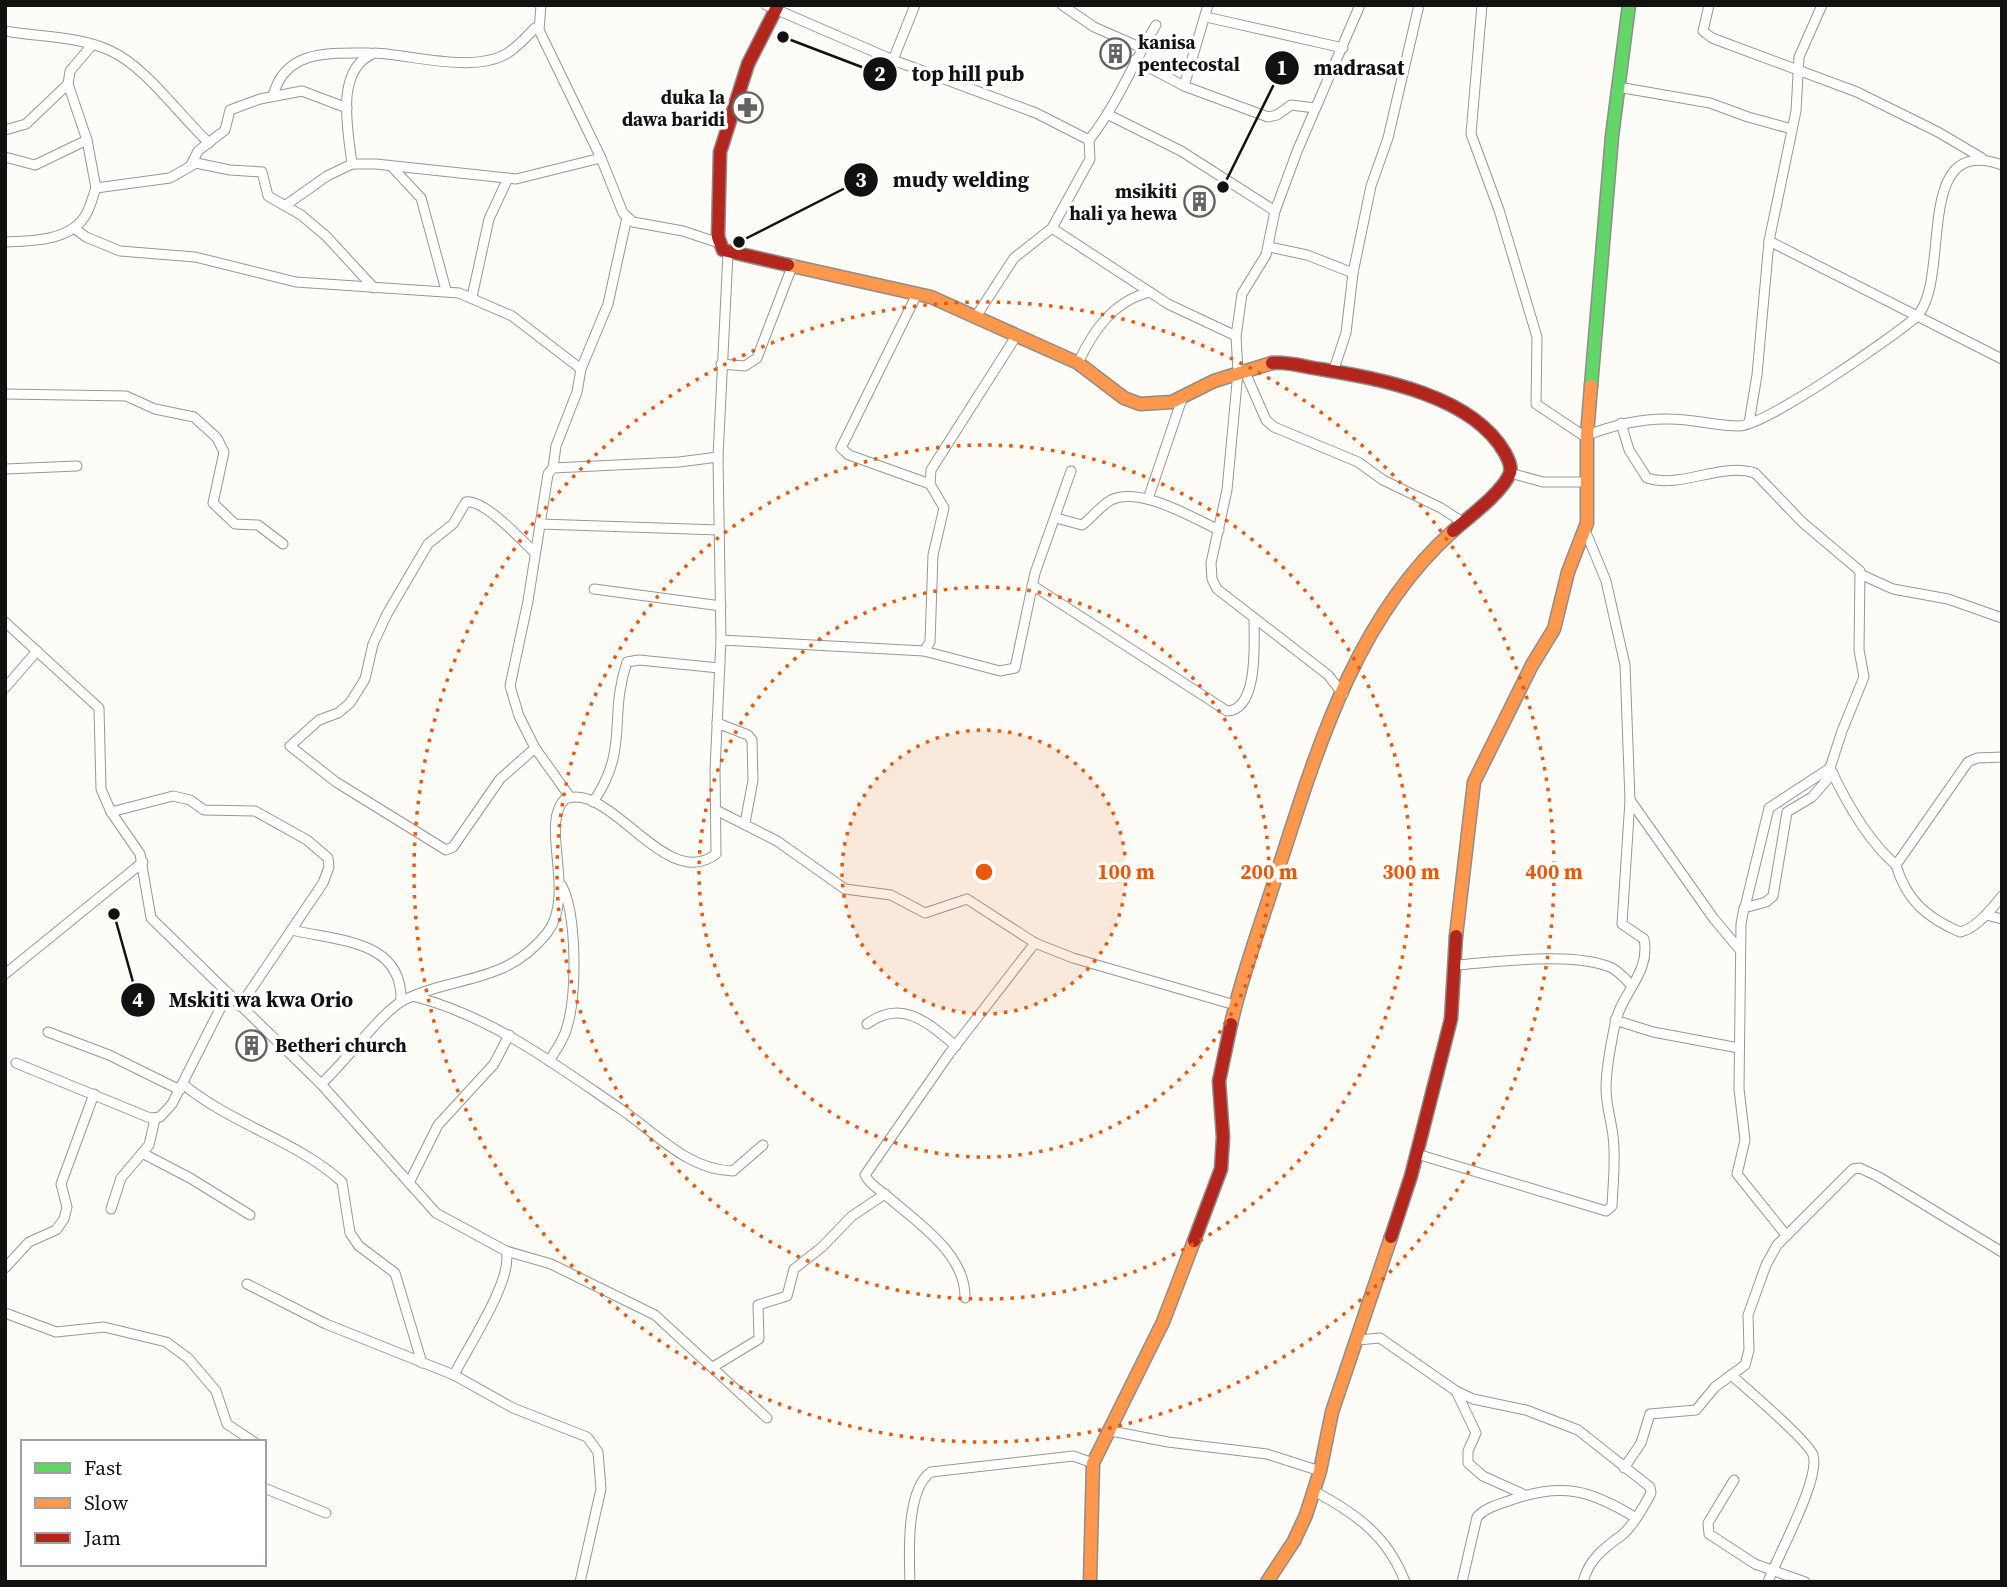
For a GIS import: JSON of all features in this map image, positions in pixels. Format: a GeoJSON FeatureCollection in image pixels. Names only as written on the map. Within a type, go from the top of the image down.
{"type":"FeatureCollection","features":[{"type":"Feature","properties":{"kind":"street"},"geometry":{"type":"LineString","coordinates":[[541,5],[539,30],[601,158],[617,204],[627,217],[723,248],[793,264],[856,283],[917,294],[1078,363],[1124,398],[1140,404],[1164,404],[1241,371],[1284,362],[1416,390],[1448,404],[1482,424],[1510,463],[1510,473],[1490,498],[1424,557],[1391,599],[1364,644],[1311,769],[1235,1005],[1219,1081],[1223,1163],[1174,1294],[1111,1431],[1093,1463],[1090,1582]]}},
{"type":"Feature","properties":{"kind":"street"},"geometry":{"type":"LineString","coordinates":[[893,60],[915,5]]}},
{"type":"Feature","properties":{"kind":"street"},"geometry":{"type":"LineString","coordinates":[[1062,5],[1094,27],[1142,48]]}},
{"type":"Feature","properties":{"kind":"street"},"geometry":{"type":"LineString","coordinates":[[1184,86],[1208,5]]}},
{"type":"Feature","properties":{"kind":"street"},"geometry":{"type":"LineString","coordinates":[[1343,694],[1328,675],[1224,596],[1213,582],[1211,563],[1227,490],[1241,371],[1236,336],[1242,294],[1269,247],[1275,211],[1315,108],[1360,5]]}},
{"type":"Feature","properties":{"kind":"street"},"geometry":{"type":"LineString","coordinates":[[1334,372],[1346,333],[1353,274],[1371,186],[1388,138],[1419,5]]}},
{"type":"Feature","properties":{"kind":"street"},"geometry":{"type":"LineString","coordinates":[[1482,5],[1471,134],[1499,210],[1537,337],[1536,404],[1587,436]]}},
{"type":"Feature","properties":{"kind":"street"},"geometry":{"type":"LineString","coordinates":[[1267,1582],[1298,1535],[1314,1491],[1321,1471],[1332,1412],[1358,1340],[1417,1154],[1426,1105],[1451,1019],[1457,920],[1465,880],[1468,815],[1474,782],[1532,665],[1555,629],[1568,572],[1585,530],[1588,516],[1585,482],[1587,436],[1618,87],[1629,5]]}},
{"type":"Feature","properties":{"kind":"street"},"geometry":{"type":"LineString","coordinates":[[1709,5],[1703,25],[1707,35],[1869,98],[1983,159],[2002,165]]}},
{"type":"Feature","properties":{"kind":"street"},"geometry":{"type":"LineString","coordinates":[[1749,423],[1757,375],[1769,241],[1798,97],[1797,68],[1822,5]]}},
{"type":"Feature","properties":{"kind":"street"},"geometry":{"type":"LineString","coordinates":[[627,217],[608,304],[581,369],[578,392],[556,446],[553,468],[548,474],[524,623],[509,679],[519,716],[535,748],[570,797],[593,802],[662,850],[693,862],[705,861],[716,854],[721,640],[719,457],[723,248],[720,152],[748,64],[773,7],[893,60],[1036,113],[1089,140]]}},
{"type":"Feature","properties":{"kind":"street"},"geometry":{"type":"LineString","coordinates":[[1206,17],[1343,48]]}},
{"type":"Feature","properties":{"kind":"street"},"geometry":{"type":"LineString","coordinates":[[975,318],[1014,258],[1052,228],[1090,159],[1089,140],[1109,116],[1135,60],[1156,25]]}},
{"type":"Feature","properties":{"kind":"street"},"geometry":{"type":"LineString","coordinates":[[273,96],[281,73],[295,63],[335,53],[375,53],[456,62],[488,59],[509,52],[535,28]]}},
{"type":"Feature","properties":{"kind":"street"},"geometry":{"type":"LineString","coordinates":[[5,31],[92,45],[110,51],[135,68],[209,143]]}},
{"type":"Feature","properties":{"kind":"street"},"geometry":{"type":"LineString","coordinates":[[5,242],[36,241],[74,228],[86,215],[96,188],[87,140],[68,84],[70,71],[92,45]]}},
{"type":"Feature","properties":{"kind":"street"},"geometry":{"type":"LineString","coordinates":[[352,164],[347,108],[354,67],[375,53]]}},
{"type":"Feature","properties":{"kind":"street"},"geometry":{"type":"LineString","coordinates":[[1135,60],[1184,86],[1268,117],[1277,116],[1291,105],[1315,108]]}},
{"type":"Feature","properties":{"kind":"street"},"geometry":{"type":"LineString","coordinates":[[5,130],[26,124],[68,84]]}},
{"type":"Feature","properties":{"kind":"street"},"geometry":{"type":"LineString","coordinates":[[1618,87],[1710,103],[1792,129]]}},
{"type":"Feature","properties":{"kind":"street"},"geometry":{"type":"LineString","coordinates":[[96,188],[170,178],[191,164],[198,151],[225,130],[233,108],[273,96],[309,92],[347,108]]}},
{"type":"Feature","properties":{"kind":"street"},"geometry":{"type":"LineString","coordinates":[[1109,116],[1181,151],[1275,211]]}},
{"type":"Feature","properties":{"kind":"street"},"geometry":{"type":"LineString","coordinates":[[5,157],[35,165],[87,140]]}},
{"type":"Feature","properties":{"kind":"street"},"geometry":{"type":"LineString","coordinates":[[286,205],[327,176],[352,164],[525,178],[601,158]]}},
{"type":"Feature","properties":{"kind":"street"},"geometry":{"type":"LineString","coordinates":[[1587,436],[1621,423],[1669,419],[1731,425],[1749,423],[1810,392],[1916,316],[1932,286],[1936,215],[1950,178],[1968,161],[1983,159]]}},
{"type":"Feature","properties":{"kind":"street"},"geometry":{"type":"LineString","coordinates":[[191,164],[262,172],[268,196],[286,205],[327,236],[374,288]]}},
{"type":"Feature","properties":{"kind":"street"},"geometry":{"type":"LineString","coordinates":[[392,167],[421,198],[446,290]]}},
{"type":"Feature","properties":{"kind":"street"},"geometry":{"type":"LineString","coordinates":[[472,297],[489,219],[508,178]]}},
{"type":"Feature","properties":{"kind":"street"},"geometry":{"type":"LineString","coordinates":[[74,228],[98,243],[133,254],[195,257],[296,282],[446,290],[472,297],[512,316],[581,369]]}},
{"type":"Feature","properties":{"kind":"street"},"geometry":{"type":"LineString","coordinates":[[1052,228],[1150,292],[1224,333],[1236,336]]}},
{"type":"Feature","properties":{"kind":"street"},"geometry":{"type":"LineString","coordinates":[[1769,241],[2002,359]]}},
{"type":"Feature","properties":{"kind":"street"},"geometry":{"type":"LineString","coordinates":[[1269,247],[1307,255],[1353,274]]}},
{"type":"Feature","properties":{"kind":"street"},"geometry":{"type":"LineString","coordinates":[[721,364],[745,366],[757,358],[793,264]]}},
{"type":"Feature","properties":{"kind":"street"},"geometry":{"type":"LineString","coordinates":[[1078,363],[1087,344],[1115,308],[1150,292]]}},
{"type":"Feature","properties":{"kind":"street"},"geometry":{"type":"LineString","coordinates":[[917,294],[842,449],[849,455],[930,484]]}},
{"type":"Feature","properties":{"kind":"street"},"geometry":{"type":"LineString","coordinates":[[924,651],[930,642],[933,555],[944,508],[930,484],[931,470],[1015,338]]}},
{"type":"Feature","properties":{"kind":"street"},"geometry":{"type":"LineString","coordinates":[[1241,371],[1266,420],[1274,427],[1358,462],[1383,480],[1441,508],[1464,523]]}},
{"type":"Feature","properties":{"kind":"street"},"geometry":{"type":"LineString","coordinates":[[5,394],[86,397],[118,395],[155,409],[194,417],[218,438],[224,452],[212,497],[216,509],[235,524],[258,525],[283,544]]}},
{"type":"Feature","properties":{"kind":"street"},"geometry":{"type":"LineString","coordinates":[[1148,499],[1183,396]]}},
{"type":"Feature","properties":{"kind":"street"},"geometry":{"type":"LineString","coordinates":[[1621,423],[1629,450],[1647,478],[1670,481],[1713,474],[1755,473],[1802,522],[1842,554],[1862,575],[1900,591],[1948,599],[2002,618]]}},
{"type":"Feature","properties":{"kind":"street"},"geometry":{"type":"LineString","coordinates":[[553,468],[679,462],[719,457]]}},
{"type":"Feature","properties":{"kind":"street"},"geometry":{"type":"LineString","coordinates":[[5,469],[78,466]]}},
{"type":"Feature","properties":{"kind":"street"},"geometry":{"type":"LineString","coordinates":[[721,640],[924,651],[1000,671],[1013,670],[1020,653],[1032,585],[1071,471]]}},
{"type":"Feature","properties":{"kind":"street"},"geometry":{"type":"LineString","coordinates":[[1510,473],[1543,482],[1585,482]]}},
{"type":"Feature","properties":{"kind":"street"},"geometry":{"type":"LineString","coordinates":[[1056,518],[1082,525],[1114,498],[1148,499],[1219,530]]}},
{"type":"Feature","properties":{"kind":"street"},"geometry":{"type":"LineString","coordinates":[[535,554],[500,520],[472,501],[466,502],[453,524],[428,544],[393,604],[373,644],[365,679],[350,703],[338,713],[319,720],[290,746],[336,782],[446,850],[453,846],[500,779],[535,748]]}},
{"type":"Feature","properties":{"kind":"street"},"geometry":{"type":"LineString","coordinates":[[540,524],[719,530]]}},
{"type":"Feature","properties":{"kind":"street"},"geometry":{"type":"LineString","coordinates":[[1417,1154],[1609,1210],[1612,1206],[1614,1144],[1605,1084],[1615,1020],[1644,964],[1645,954],[1644,939],[1622,924],[1630,800],[1622,643],[1606,581],[1585,530]]}},
{"type":"Feature","properties":{"kind":"street"},"geometry":{"type":"LineString","coordinates":[[1745,907],[1770,900],[1777,882],[1787,813],[1812,797],[1832,771],[1842,731],[1864,677],[1859,650],[1862,575]]}},
{"type":"Feature","properties":{"kind":"street"},"geometry":{"type":"LineString","coordinates":[[1032,585],[1227,711],[1240,706],[1249,691],[1253,676],[1254,619]]}},
{"type":"Feature","properties":{"kind":"street"},"geometry":{"type":"LineString","coordinates":[[594,589],[721,606]]}},
{"type":"Feature","properties":{"kind":"street"},"geometry":{"type":"LineString","coordinates":[[5,622],[99,708],[101,789],[111,812],[135,844],[143,862],[151,918],[321,1084],[436,1213],[506,1251],[561,1269],[655,1315],[767,1418]]}},
{"type":"Feature","properties":{"kind":"street"},"geometry":{"type":"LineString","coordinates":[[5,688],[37,651]]}},
{"type":"Feature","properties":{"kind":"street"},"geometry":{"type":"LineString","coordinates":[[593,802],[608,779],[615,759],[617,706],[627,662],[639,660],[719,668]]}},
{"type":"Feature","properties":{"kind":"street"},"geometry":{"type":"LineString","coordinates":[[717,723],[748,735],[752,740],[754,762],[745,823]]}},
{"type":"Feature","properties":{"kind":"street"},"geometry":{"type":"LineString","coordinates":[[1896,865],[1964,766],[1977,758],[2002,757]]}},
{"type":"Feature","properties":{"kind":"street"},"geometry":{"type":"LineString","coordinates":[[1832,771],[1875,843],[1896,865],[1902,886],[1911,901],[1953,928],[1965,931],[1986,915],[2002,896]]}},
{"type":"Feature","properties":{"kind":"street"},"geometry":{"type":"LineString","coordinates":[[1786,1235],[1737,1174],[1745,1140],[1739,1048],[1740,950],[1745,907],[1769,808],[1832,771]]}},
{"type":"Feature","properties":{"kind":"street"},"geometry":{"type":"LineString","coordinates":[[111,812],[173,796],[190,800],[204,810],[255,811],[307,840],[328,858],[330,867],[323,883],[240,1006]]}},
{"type":"Feature","properties":{"kind":"street"},"geometry":{"type":"LineString","coordinates":[[321,1084],[401,1001],[486,975],[523,956],[548,932],[557,916],[560,881],[557,818],[561,803],[570,797]]}},
{"type":"Feature","properties":{"kind":"street"},"geometry":{"type":"LineString","coordinates":[[1630,800],[1714,919],[1740,950]]}},
{"type":"Feature","properties":{"kind":"street"},"geometry":{"type":"LineString","coordinates":[[716,810],[777,841],[850,892],[891,895],[925,913],[967,899],[1035,943],[1073,958],[1235,1005]]}},
{"type":"Feature","properties":{"kind":"street"},"geometry":{"type":"LineString","coordinates":[[5,974],[143,862]]}},
{"type":"Feature","properties":{"kind":"street"},"geometry":{"type":"LineString","coordinates":[[549,1061],[567,1030],[570,1015],[573,943],[570,907],[560,881]]}},
{"type":"Feature","properties":{"kind":"street"},"geometry":{"type":"LineString","coordinates":[[1986,915],[2002,919]]}},
{"type":"Feature","properties":{"kind":"street"},"geometry":{"type":"LineString","coordinates":[[292,930],[372,949],[384,955],[401,980],[401,1001]]}},
{"type":"Feature","properties":{"kind":"street"},"geometry":{"type":"LineString","coordinates":[[965,1298],[961,1277],[938,1240],[866,1178],[866,1173],[956,1046],[1035,943]]}},
{"type":"Feature","properties":{"kind":"street"},"geometry":{"type":"LineString","coordinates":[[1456,965],[1532,960],[1588,963],[1614,969],[1632,986]]}},
{"type":"Feature","properties":{"kind":"street"},"geometry":{"type":"LineString","coordinates":[[16,1063],[155,1119],[164,1115],[181,1087],[227,995]]}},
{"type":"Feature","properties":{"kind":"street"},"geometry":{"type":"LineString","coordinates":[[414,997],[447,1005],[509,1035],[628,1114],[680,1156],[733,1171],[763,1145]]}},
{"type":"Feature","properties":{"kind":"street"},"geometry":{"type":"LineString","coordinates":[[867,1024],[884,1013],[903,1011],[922,1019],[956,1046]]}},
{"type":"Feature","properties":{"kind":"street"},"geometry":{"type":"LineString","coordinates":[[1615,1020],[1653,1032],[1739,1048]]}},
{"type":"Feature","properties":{"kind":"street"},"geometry":{"type":"LineString","coordinates":[[48,1032],[181,1087],[271,1136],[342,1182],[350,1233],[359,1246],[395,1273],[422,1363]]}},
{"type":"Feature","properties":{"kind":"street"},"geometry":{"type":"LineString","coordinates":[[409,1183],[438,1125],[494,1064],[509,1035]]}},
{"type":"Feature","properties":{"kind":"street"},"geometry":{"type":"LineString","coordinates":[[5,1268],[29,1242],[55,1230],[64,1219],[67,1207],[61,1184],[94,1094]]}},
{"type":"Feature","properties":{"kind":"street"},"geometry":{"type":"LineString","coordinates":[[111,1209],[121,1178],[151,1139],[155,1119]]}},
{"type":"Feature","properties":{"kind":"street"},"geometry":{"type":"LineString","coordinates":[[142,1153],[190,1178],[250,1215]]}},
{"type":"Feature","properties":{"kind":"street"},"geometry":{"type":"LineString","coordinates":[[1624,1468],[1643,1438],[1650,1414],[1696,1410],[1715,1387],[1745,1365],[1748,1357],[1748,1315],[1770,1255],[1786,1235],[1816,1209],[1842,1177],[1860,1168],[2002,1252]]}},
{"type":"Feature","properties":{"kind":"street"},"geometry":{"type":"LineString","coordinates":[[713,1367],[759,1339],[756,1307],[787,1296],[794,1269],[822,1247],[852,1216],[885,1194]]}},
{"type":"Feature","properties":{"kind":"street"},"geometry":{"type":"LineString","coordinates":[[454,1375],[499,1286],[507,1263],[506,1251]]}},
{"type":"Feature","properties":{"kind":"street"},"geometry":{"type":"LineString","coordinates":[[247,1284],[294,1309],[454,1375],[513,1408],[582,1434],[598,1452],[601,1489],[580,1582]]}},
{"type":"Feature","properties":{"kind":"street"},"geometry":{"type":"LineString","coordinates":[[5,1313],[56,1332],[104,1327],[166,1342],[188,1359],[216,1391],[227,1424],[251,1440]]}},
{"type":"Feature","properties":{"kind":"street"},"geometry":{"type":"LineString","coordinates":[[1358,1340],[1376,1337],[1385,1341],[1456,1391],[1570,1426],[1650,1487],[1651,1493],[1636,1518],[1623,1534],[1601,1550],[1583,1582]]}},
{"type":"Feature","properties":{"kind":"street"},"geometry":{"type":"LineString","coordinates":[[1731,1375],[1801,1438],[1813,1455],[1812,1482],[1770,1577]]}},
{"type":"Feature","properties":{"kind":"street"},"geometry":{"type":"LineString","coordinates":[[1456,1391],[1476,1433],[1468,1451],[1468,1463],[1483,1476],[1525,1495]]}},
{"type":"Feature","properties":{"kind":"street"},"geometry":{"type":"LineString","coordinates":[[1111,1431],[1168,1442],[1266,1454],[1321,1471]]}},
{"type":"Feature","properties":{"kind":"street"},"geometry":{"type":"LineString","coordinates":[[910,1582],[914,1502],[918,1487],[931,1472],[1073,1456],[1093,1463]]}},
{"type":"Feature","properties":{"kind":"street"},"geometry":{"type":"LineString","coordinates":[[1734,1480],[1709,1523],[1709,1535],[1770,1577],[1805,1582]]}},
{"type":"Feature","properties":{"kind":"street"},"geometry":{"type":"LineString","coordinates":[[266,1489],[326,1513]]}},
{"type":"Feature","properties":{"kind":"street"},"geometry":{"type":"LineString","coordinates":[[1462,1582],[1477,1517],[1488,1508],[1525,1495],[1555,1489],[1583,1491],[1636,1518]]}},
{"type":"Feature","properties":{"kind":"street"},"geometry":{"type":"LineString","coordinates":[[1314,1491],[1350,1510],[1367,1524],[1395,1559],[1405,1582]]}},
{"type":"Feature","properties":{"kind":"traffic: fast"},"geometry":{"type":"LineString","coordinates":[[1591,386],[1612,136],[1629,5]]}},
{"type":"Feature","properties":{"kind":"traffic: slow"},"geometry":{"type":"LineString","coordinates":[[788,265],[931,297],[1078,363],[1124,398],[1140,404],[1172,402],[1214,381],[1272,363]]}},
{"type":"Feature","properties":{"kind":"traffic: slow"},"geometry":{"type":"LineString","coordinates":[[1456,936],[1474,782],[1532,665],[1554,629],[1568,572],[1587,523],[1587,435],[1591,386]]}},
{"type":"Feature","properties":{"kind":"traffic: slow"},"geometry":{"type":"LineString","coordinates":[[1231,1024],[1246,968],[1307,783],[1342,690],[1389,605],[1419,566],[1453,531]]}},
{"type":"Feature","properties":{"kind":"traffic: slow"},"geometry":{"type":"LineString","coordinates":[[1267,1582],[1294,1541],[1306,1515],[1320,1471],[1332,1412],[1391,1237]]}},
{"type":"Feature","properties":{"kind":"traffic: slow"},"geometry":{"type":"LineString","coordinates":[[1090,1582],[1093,1463],[1163,1322],[1194,1241]]}},
{"type":"Feature","properties":{"kind":"traffic: jam"},"geometry":{"type":"LineString","coordinates":[[778,5],[748,64],[720,152],[718,237],[723,250],[788,265]]}},
{"type":"Feature","properties":{"kind":"traffic: jam"},"geometry":{"type":"LineString","coordinates":[[1272,363],[1290,363],[1370,378],[1423,393],[1471,417],[1490,433],[1506,455],[1510,473],[1493,496],[1453,531]]}},
{"type":"Feature","properties":{"kind":"traffic: jam"},"geometry":{"type":"LineString","coordinates":[[1391,1237],[1411,1176],[1451,1019],[1456,936]]}},
{"type":"Feature","properties":{"kind":"traffic: jam"},"geometry":{"type":"LineString","coordinates":[[1194,1241],[1221,1169],[1223,1137],[1219,1081],[1231,1024]]}},
{"type":"Feature","properties":{"kind":"place","name":"top hill pub"},"geometry":{"type":"Point","coordinates":[783,37]}},
{"type":"Feature","properties":{"kind":"place","name":"kanisa pentecostal"},"geometry":{"type":"Point","coordinates":[1115,53]}},
{"type":"Feature","properties":{"kind":"place","name":"duka la dawa baridi"},"geometry":{"type":"Point","coordinates":[748,108]}},
{"type":"Feature","properties":{"kind":"place","name":"madrasat"},"geometry":{"type":"Point","coordinates":[1223,187]}},
{"type":"Feature","properties":{"kind":"place","name":"msikiti hali ya hewa"},"geometry":{"type":"Point","coordinates":[1200,202]}},
{"type":"Feature","properties":{"kind":"place","name":"mudy welding"},"geometry":{"type":"Point","coordinates":[739,242]}},
{"type":"Feature","properties":{"kind":"place","name":"Mskiti wa kwa Orio"},"geometry":{"type":"Point","coordinates":[114,914]}},
{"type":"Feature","properties":{"kind":"place","name":"Betheri church"},"geometry":{"type":"Point","coordinates":[252,1045]}}]}
